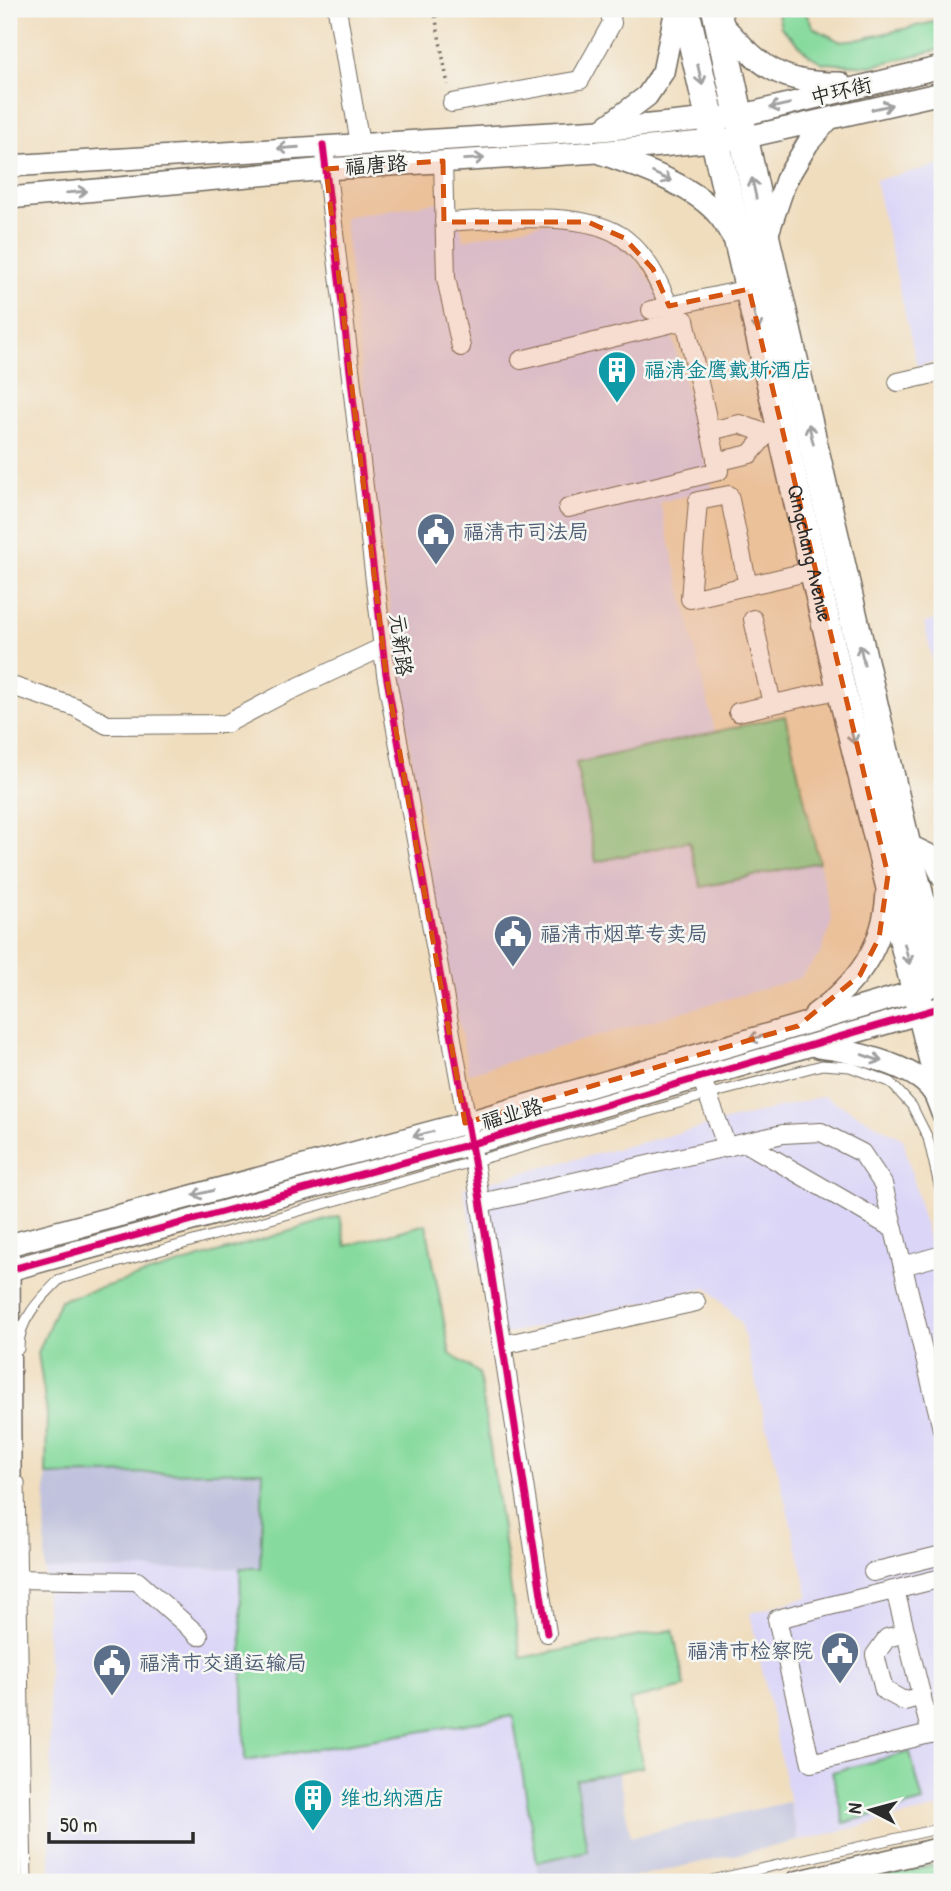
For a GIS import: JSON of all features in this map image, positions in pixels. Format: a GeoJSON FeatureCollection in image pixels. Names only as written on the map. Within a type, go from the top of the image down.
{"type":"FeatureCollection","features":[{"type":"Feature","properties":{"kind":"main road","name":"Qingchang Avenue"},"geometry":{"type":"LineString","coordinates":[[685,9],[712,130],[752,244],[906,844],[933,995],[942,1095]]}},
{"type":"Feature","properties":{"kind":"main road","name":"Qingchang Avenue"},"geometry":{"type":"LineString","coordinates":[[718,15],[741,127],[752,244],[749,289],[775,433],[888,875],[933,995]]}},
{"type":"Feature","properties":{"kind":"street"},"geometry":{"type":"LineString","coordinates":[[337,9],[360,144]]}},
{"type":"Feature","properties":{"kind":"street"},"geometry":{"type":"LineString","coordinates":[[452,103],[580,80],[612,23],[609,9]]}},
{"type":"Feature","properties":{"kind":"street"},"geometry":{"type":"LineString","coordinates":[[601,130],[647,96],[663,72],[676,9]]}},
{"type":"Feature","properties":{"kind":"street"},"geometry":{"type":"LineString","coordinates":[[718,15],[753,56],[783,76],[811,83],[877,83]]}},
{"type":"Feature","properties":{"kind":"street","name":"中环街"},"geometry":{"type":"LineString","coordinates":[[741,127],[877,83],[942,67]]}},
{"type":"Feature","properties":{"kind":"street","name":"中环街"},"geometry":{"type":"LineString","coordinates":[[741,127],[828,120],[942,93]]}},
{"type":"Feature","properties":{"kind":"street"},"geometry":{"type":"LineString","coordinates":[[598,152],[662,175],[699,199],[752,244],[808,143],[828,120]]}},
{"type":"Feature","properties":{"kind":"street","name":"福唐路"},"geometry":{"type":"LineString","coordinates":[[9,198],[326,169],[598,152],[741,127]]}},
{"type":"Feature","properties":{"kind":"street","name":"福唐路"},"geometry":{"type":"LineString","coordinates":[[9,166],[601,130],[712,130]]}},
{"type":"Feature","properties":{"kind":"street","name":"元新路"},"geometry":{"type":"LineString","coordinates":[[323,145],[383,648],[481,1203],[547,1633]]}},
{"type":"Feature","properties":{"kind":"street"},"geometry":{"type":"LineString","coordinates":[[443,161],[446,278],[461,348]]}},
{"type":"Feature","properties":{"kind":"street"},"geometry":{"type":"LineString","coordinates":[[444,222],[540,218],[588,222],[624,238],[653,269],[669,306]]}},
{"type":"Feature","properties":{"kind":"street"},"geometry":{"type":"LineString","coordinates":[[650,310],[749,289]]}},
{"type":"Feature","properties":{"kind":"street"},"geometry":{"type":"LineString","coordinates":[[521,360],[685,320],[719,471],[568,508]]}},
{"type":"Feature","properties":{"kind":"street"},"geometry":{"type":"LineString","coordinates":[[898,382],[942,372]]}},
{"type":"Feature","properties":{"kind":"street"},"geometry":{"type":"LineString","coordinates":[[710,431],[740,424],[775,433]]}},
{"type":"Feature","properties":{"kind":"street"},"geometry":{"type":"LineString","coordinates":[[716,462],[750,454],[775,433]]}},
{"type":"Feature","properties":{"kind":"street"},"geometry":{"type":"LineString","coordinates":[[748,586],[729,495],[698,502],[690,598],[748,586],[798,574]]}},
{"type":"Feature","properties":{"kind":"street"},"geometry":{"type":"LineString","coordinates":[[753,619],[772,704]]}},
{"type":"Feature","properties":{"kind":"street"},"geometry":{"type":"LineString","coordinates":[[9,685],[75,707],[107,726],[226,724],[279,696],[383,648]]}},
{"type":"Feature","properties":{"kind":"street"},"geometry":{"type":"LineString","coordinates":[[738,712],[841,689]]}},
{"type":"Feature","properties":{"kind":"street"},"geometry":{"type":"LineString","coordinates":[[906,844],[933,857],[942,876]]}},
{"type":"Feature","properties":{"kind":"street"},"geometry":{"type":"LineString","coordinates":[[888,875],[887,907],[879,938],[860,975],[802,1036],[888,1064],[914,1076],[932,1090],[942,1112]]}},
{"type":"Feature","properties":{"kind":"street","name":"福业路"},"geometry":{"type":"LineString","coordinates":[[9,1245],[802,1036],[933,995]]}},
{"type":"Feature","properties":{"kind":"street","name":"福业路"},"geometry":{"type":"LineString","coordinates":[[9,1270],[472,1153],[704,1086],[802,1036]]}},
{"type":"Feature","properties":{"kind":"street"},"geometry":{"type":"LineString","coordinates":[[704,1086],[727,1147]]}},
{"type":"Feature","properties":{"kind":"street"},"geometry":{"type":"LineString","coordinates":[[481,1203],[783,1134],[821,1132],[862,1153],[883,1184],[942,1429]]}},
{"type":"Feature","properties":{"kind":"street"},"geometry":{"type":"LineString","coordinates":[[746,1143],[894,1229]]}},
{"type":"Feature","properties":{"kind":"street"},"geometry":{"type":"LineString","coordinates":[[9,1231],[17,1579],[12,1882]]}},
{"type":"Feature","properties":{"kind":"street"},"geometry":{"type":"LineString","coordinates":[[902,1266],[942,1255]]}},
{"type":"Feature","properties":{"kind":"street"},"geometry":{"type":"LineString","coordinates":[[503,1345],[696,1302]]}},
{"type":"Feature","properties":{"kind":"street"},"geometry":{"type":"LineString","coordinates":[[873,1572],[942,1555]]}},
{"type":"Feature","properties":{"kind":"street"},"geometry":{"type":"LineString","coordinates":[[895,1590],[922,1696],[937,1733],[811,1763],[776,1619],[942,1578]]}},
{"type":"Feature","properties":{"kind":"street"},"geometry":{"type":"LineString","coordinates":[[17,1579],[137,1581],[199,1636]]}},
{"type":"Feature","properties":{"kind":"street"},"geometry":{"type":"LineString","coordinates":[[906,1633],[887,1638],[875,1655],[884,1690],[904,1701],[922,1696]]}},
{"type":"Feature","properties":{"kind":"street"},"geometry":{"type":"LineString","coordinates":[[796,1882],[942,1848]]}},
{"type":"Feature","properties":{"kind":"lane"},"geometry":{"type":"LineString","coordinates":[[704,1086],[822,1065],[850,1067],[890,1083],[912,1106],[928,1138],[942,1198]]}},
{"type":"Feature","properties":{"kind":"lane"},"geometry":{"type":"LineString","coordinates":[[27,1882],[17,1579],[19,1343],[32,1309],[60,1279],[472,1153]]}},
{"type":"Feature","properties":{"kind":"lane"},"geometry":{"type":"LineString","coordinates":[[703,1882],[942,1828]]}},
{"type":"Feature","properties":{"kind":"path"},"geometry":{"type":"LineString","coordinates":[[434,9],[452,103]]}},
{"type":"Feature","properties":{"kind":"highlighted area"},"geometry":{"type":"Polygon","coordinates":[[[443,161],[444,222],[588,222],[624,238],[653,269],[669,306],[749,289],[888,875],[879,938],[860,975],[798,1026],[465,1123],[386,674],[326,169],[443,161]]]}},
{"type":"Feature","properties":{"kind":"shaded area"},"geometry":{"type":"Polygon","coordinates":[[[942,165],[942,360],[917,366],[875,180],[942,165]]]}},
{"type":"Feature","properties":{"kind":"shaded area"},"geometry":{"type":"Polygon","coordinates":[[[456,199],[463,240],[548,222],[573,225],[612,239],[631,253],[654,285],[667,316],[713,490],[660,502],[715,732],[576,763],[596,862],[689,841],[701,887],[819,862],[832,920],[821,953],[800,978],[469,1073],[436,904],[400,688],[344,217],[456,199]]]}},
{"type":"Feature","properties":{"kind":"shaded area"},"geometry":{"type":"Polygon","coordinates":[[[942,619],[942,702],[924,623],[942,619]]]}},
{"type":"Feature","properties":{"kind":"shaded area"},"geometry":{"type":"Polygon","coordinates":[[[824,1096],[903,1139],[942,1293],[942,1807],[798,1841],[750,1613],[809,1597],[741,1323],[708,1288],[496,1336],[463,1188],[824,1096]]]}},
{"type":"Feature","properties":{"kind":"shaded area"},"geometry":{"type":"Polygon","coordinates":[[[263,1470],[260,1568],[45,1570],[46,1475],[263,1470]]]}},
{"type":"Feature","properties":{"kind":"shaded area"},"geometry":{"type":"Polygon","coordinates":[[[240,1568],[245,1761],[513,1716],[540,1882],[50,1882],[51,1761],[45,1570],[240,1568]]]}},
{"type":"Feature","properties":{"kind":"shaded area"},"geometry":{"type":"Polygon","coordinates":[[[618,1772],[631,1837],[789,1802],[798,1841],[611,1882],[540,1882],[537,1862],[587,1851],[576,1780],[618,1772]]]}},
{"type":"Feature","properties":{"kind":"green space"},"geometry":{"type":"Polygon","coordinates":[[[777,9],[803,9],[814,28],[839,41],[861,39],[942,20],[942,49],[871,66],[823,63],[809,55],[781,27],[777,9]]]}},
{"type":"Feature","properties":{"kind":"green space"},"geometry":{"type":"Polygon","coordinates":[[[785,716],[819,862],[701,887],[689,841],[596,862],[576,763],[785,716]]]}},
{"type":"Feature","properties":{"kind":"green space"},"geometry":{"type":"Polygon","coordinates":[[[340,1216],[346,1246],[426,1224],[450,1354],[479,1373],[521,1658],[673,1630],[685,1687],[630,1700],[643,1767],[576,1780],[587,1851],[537,1862],[513,1716],[245,1761],[240,1568],[260,1568],[263,1471],[46,1475],[47,1414],[38,1353],[60,1300],[340,1216]]]}},
{"type":"Feature","properties":{"kind":"green space"},"geometry":{"type":"Polygon","coordinates":[[[910,1752],[923,1802],[844,1823],[832,1772],[910,1752]]]}},
{"type":"Feature","properties":{"kind":"green space"},"geometry":{"type":"Polygon","coordinates":[[[942,1863],[942,1882],[860,1882],[942,1863]]]}},
{"type":"Feature","properties":{"kind":"cycle path"},"geometry":{"type":"LineString","coordinates":[[323,145],[386,674],[474,1161],[547,1633]]}},
{"type":"Feature","properties":{"kind":"cycle path"},"geometry":{"type":"LineString","coordinates":[[9,1270],[471,1144],[942,1007]]}},
{"type":"Feature","properties":{"kind":"place","name":"福清金鹰戴斯酒店"},"geometry":{"type":"Point","coordinates":[617,404]}},
{"type":"Feature","properties":{"kind":"place","name":"福清市司法局"},"geometry":{"type":"Point","coordinates":[436,566]}},
{"type":"Feature","properties":{"kind":"place","name":"福清市烟草专卖局"},"geometry":{"type":"Point","coordinates":[513,968]}},
{"type":"Feature","properties":{"kind":"place","name":"福清市检察院"},"geometry":{"type":"Point","coordinates":[840,1685]}},
{"type":"Feature","properties":{"kind":"place","name":"福清市交通运输局"},"geometry":{"type":"Point","coordinates":[112,1697]}},
{"type":"Feature","properties":{"kind":"place","name":"维也纳酒店"},"geometry":{"type":"Point","coordinates":[313,1832]}}]}
